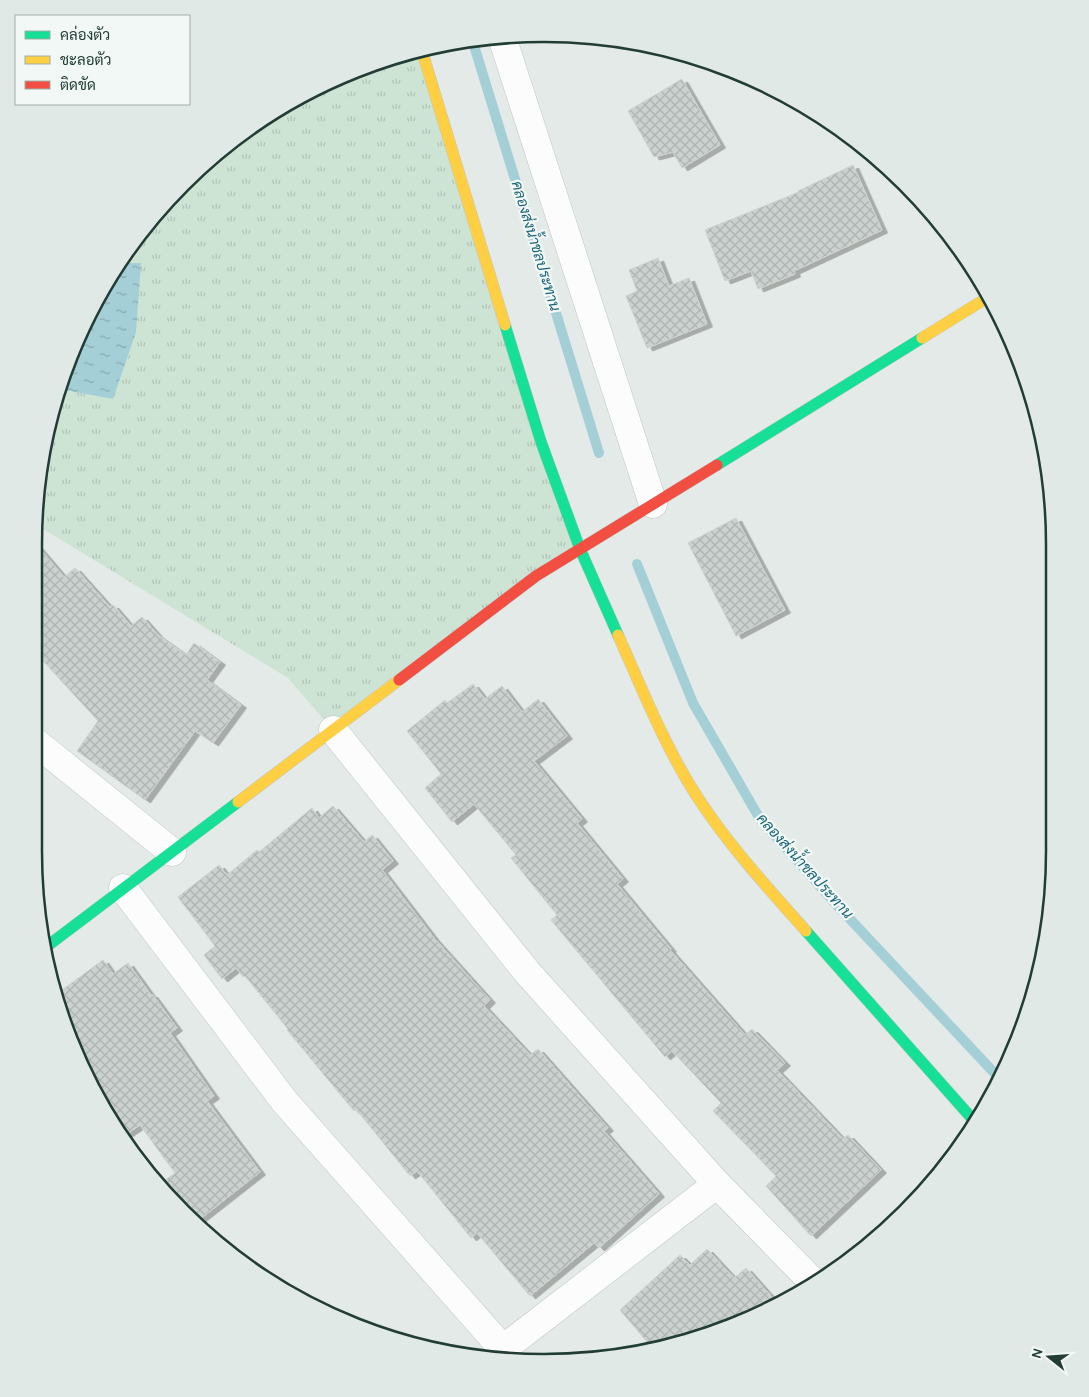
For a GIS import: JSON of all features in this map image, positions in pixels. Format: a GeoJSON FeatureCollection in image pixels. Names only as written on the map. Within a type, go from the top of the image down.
{"type":"FeatureCollection","features":[{"type":"Feature","properties":{"kind":"street"},"geometry":{"type":"LineString","coordinates":[[504,45],[653,504]]}},
{"type":"Feature","properties":{"kind":"street"},"geometry":{"type":"LineString","coordinates":[[424,58],[541,442],[580,549],[661,733],[700,801],[756,875],[971,1117]]}},
{"type":"Feature","properties":{"kind":"street"},"geometry":{"type":"LineString","coordinates":[[51,943],[536,576],[983,300]]}},
{"type":"Feature","properties":{"kind":"street"},"geometry":{"type":"LineString","coordinates":[[333,730],[527,972],[717,1184],[810,1278]]}},
{"type":"Feature","properties":{"kind":"street"},"geometry":{"type":"LineString","coordinates":[[42,748],[172,852]]}},
{"type":"Feature","properties":{"kind":"street"},"geometry":{"type":"LineString","coordinates":[[124,888],[285,1102],[503,1349],[717,1184]]}},
{"type":"Feature","properties":{"kind":"green space"},"geometry":{"type":"Polygon","coordinates":[[[423,58],[580,549],[333,730],[288,678],[43,529],[52,447],[69,383],[94,322],[127,266],[167,214],[214,167],[266,127],[322,94],[383,69],[423,58]]]}},
{"type":"Feature","properties":{"kind":"water"},"geometry":{"type":"Polygon","coordinates":[[[129,263],[141,263],[136,332],[113,399],[67,390],[94,322],[110,293],[129,263]]]}},
{"type":"Feature","properties":{"kind":"building"},"geometry":{"type":"Polygon","coordinates":[[[682,79],[720,145],[682,168],[673,152],[654,157],[628,111],[682,79]]]}},
{"type":"Feature","properties":{"kind":"building"},"geometry":{"type":"Polygon","coordinates":[[[853,165],[882,230],[794,271],[795,274],[758,289],[751,271],[725,281],[705,230],[799,192],[853,165]]]}},
{"type":"Feature","properties":{"kind":"building"},"geometry":{"type":"Polygon","coordinates":[[[658,258],[669,286],[689,278],[707,324],[647,348],[626,296],[637,291],[629,270],[658,258]]]}},
{"type":"Feature","properties":{"kind":"building"},"geometry":{"type":"Polygon","coordinates":[[[736,518],[785,610],[736,636],[688,543],[736,518]]]}},
{"type":"Feature","properties":{"kind":"building"},"geometry":{"type":"Polygon","coordinates":[[[42,551],[64,577],[75,568],[110,607],[113,605],[131,626],[142,617],[158,635],[186,655],[194,643],[220,662],[207,680],[241,705],[213,743],[195,731],[145,800],[77,751],[98,721],[42,660],[42,551]]]}},
{"type":"Feature","properties":{"kind":"building"},"geometry":{"type":"Polygon","coordinates":[[[473,684],[485,699],[502,686],[522,712],[538,699],[567,736],[534,761],[582,819],[577,823],[623,879],[617,884],[670,950],[745,1035],[752,1029],[785,1063],[777,1070],[843,1139],[848,1135],[881,1170],[811,1236],[766,1186],[776,1176],[713,1111],[721,1103],[672,1051],[665,1057],[551,920],[557,915],[511,858],[516,855],[474,804],[452,822],[425,788],[441,774],[407,731],[445,700],[447,703],[473,684]]]}},
{"type":"Feature","properties":{"kind":"building"},"geometry":{"type":"Polygon","coordinates":[[[333,806],[364,842],[372,835],[393,861],[382,870],[434,938],[490,1000],[484,1006],[530,1055],[538,1049],[608,1128],[604,1131],[659,1194],[599,1248],[594,1243],[530,1296],[477,1233],[471,1238],[417,1171],[410,1176],[356,1109],[354,1111],[287,1030],[245,976],[243,977],[236,968],[222,979],[204,955],[215,946],[178,897],[219,865],[227,875],[257,850],[259,852],[312,808],[319,818],[333,806]]]}},
{"type":"Feature","properties":{"kind":"building"},"geometry":{"type":"Polygon","coordinates":[[[103,960],[113,974],[128,963],[177,1028],[170,1033],[214,1096],[207,1101],[260,1172],[201,1218],[165,1180],[175,1173],[140,1125],[128,1133],[127,1131],[94,1075],[69,1014],[62,990],[103,960]]]}},
{"type":"Feature","properties":{"kind":"building"},"geometry":{"type":"Polygon","coordinates":[[[707,1249],[734,1278],[746,1268],[774,1299],[706,1328],[648,1343],[620,1310],[680,1255],[690,1265],[707,1249]]]}},
{"type":"Feature","properties":{"kind":"waterway","name":"คลองส่งน้ำชลประทาน"},"geometry":{"type":"LineString","coordinates":[[475,48],[599,453]]}},
{"type":"Feature","properties":{"kind":"waterway","name":"คลองส่งน้ำชลประทาน"},"geometry":{"type":"LineString","coordinates":[[637,564],[693,703],[760,819],[834,902],[995,1074]]}},
{"type":"Feature","properties":{"kind":"traffic: fast"},"geometry":{"type":"LineString","coordinates":[[505,325],[541,442],[580,549],[618,635]]}},
{"type":"Feature","properties":{"kind":"traffic: fast"},"geometry":{"type":"LineString","coordinates":[[717,465],[922,338]]}},
{"type":"Feature","properties":{"kind":"traffic: fast"},"geometry":{"type":"LineString","coordinates":[[51,943],[238,802]]}},
{"type":"Feature","properties":{"kind":"traffic: fast"},"geometry":{"type":"LineString","coordinates":[[806,931],[971,1117]]}},
{"type":"Feature","properties":{"kind":"traffic: slow"},"geometry":{"type":"LineString","coordinates":[[424,58],[505,325]]}},
{"type":"Feature","properties":{"kind":"traffic: slow"},"geometry":{"type":"LineString","coordinates":[[922,338],[983,300]]}},
{"type":"Feature","properties":{"kind":"traffic: slow"},"geometry":{"type":"LineString","coordinates":[[618,635],[666,741],[700,801],[737,852],[806,931]]}},
{"type":"Feature","properties":{"kind":"traffic: slow"},"geometry":{"type":"LineString","coordinates":[[238,802],[399,680]]}},
{"type":"Feature","properties":{"kind":"traffic: jam"},"geometry":{"type":"LineString","coordinates":[[399,680],[536,576],[717,465]]}}]}
